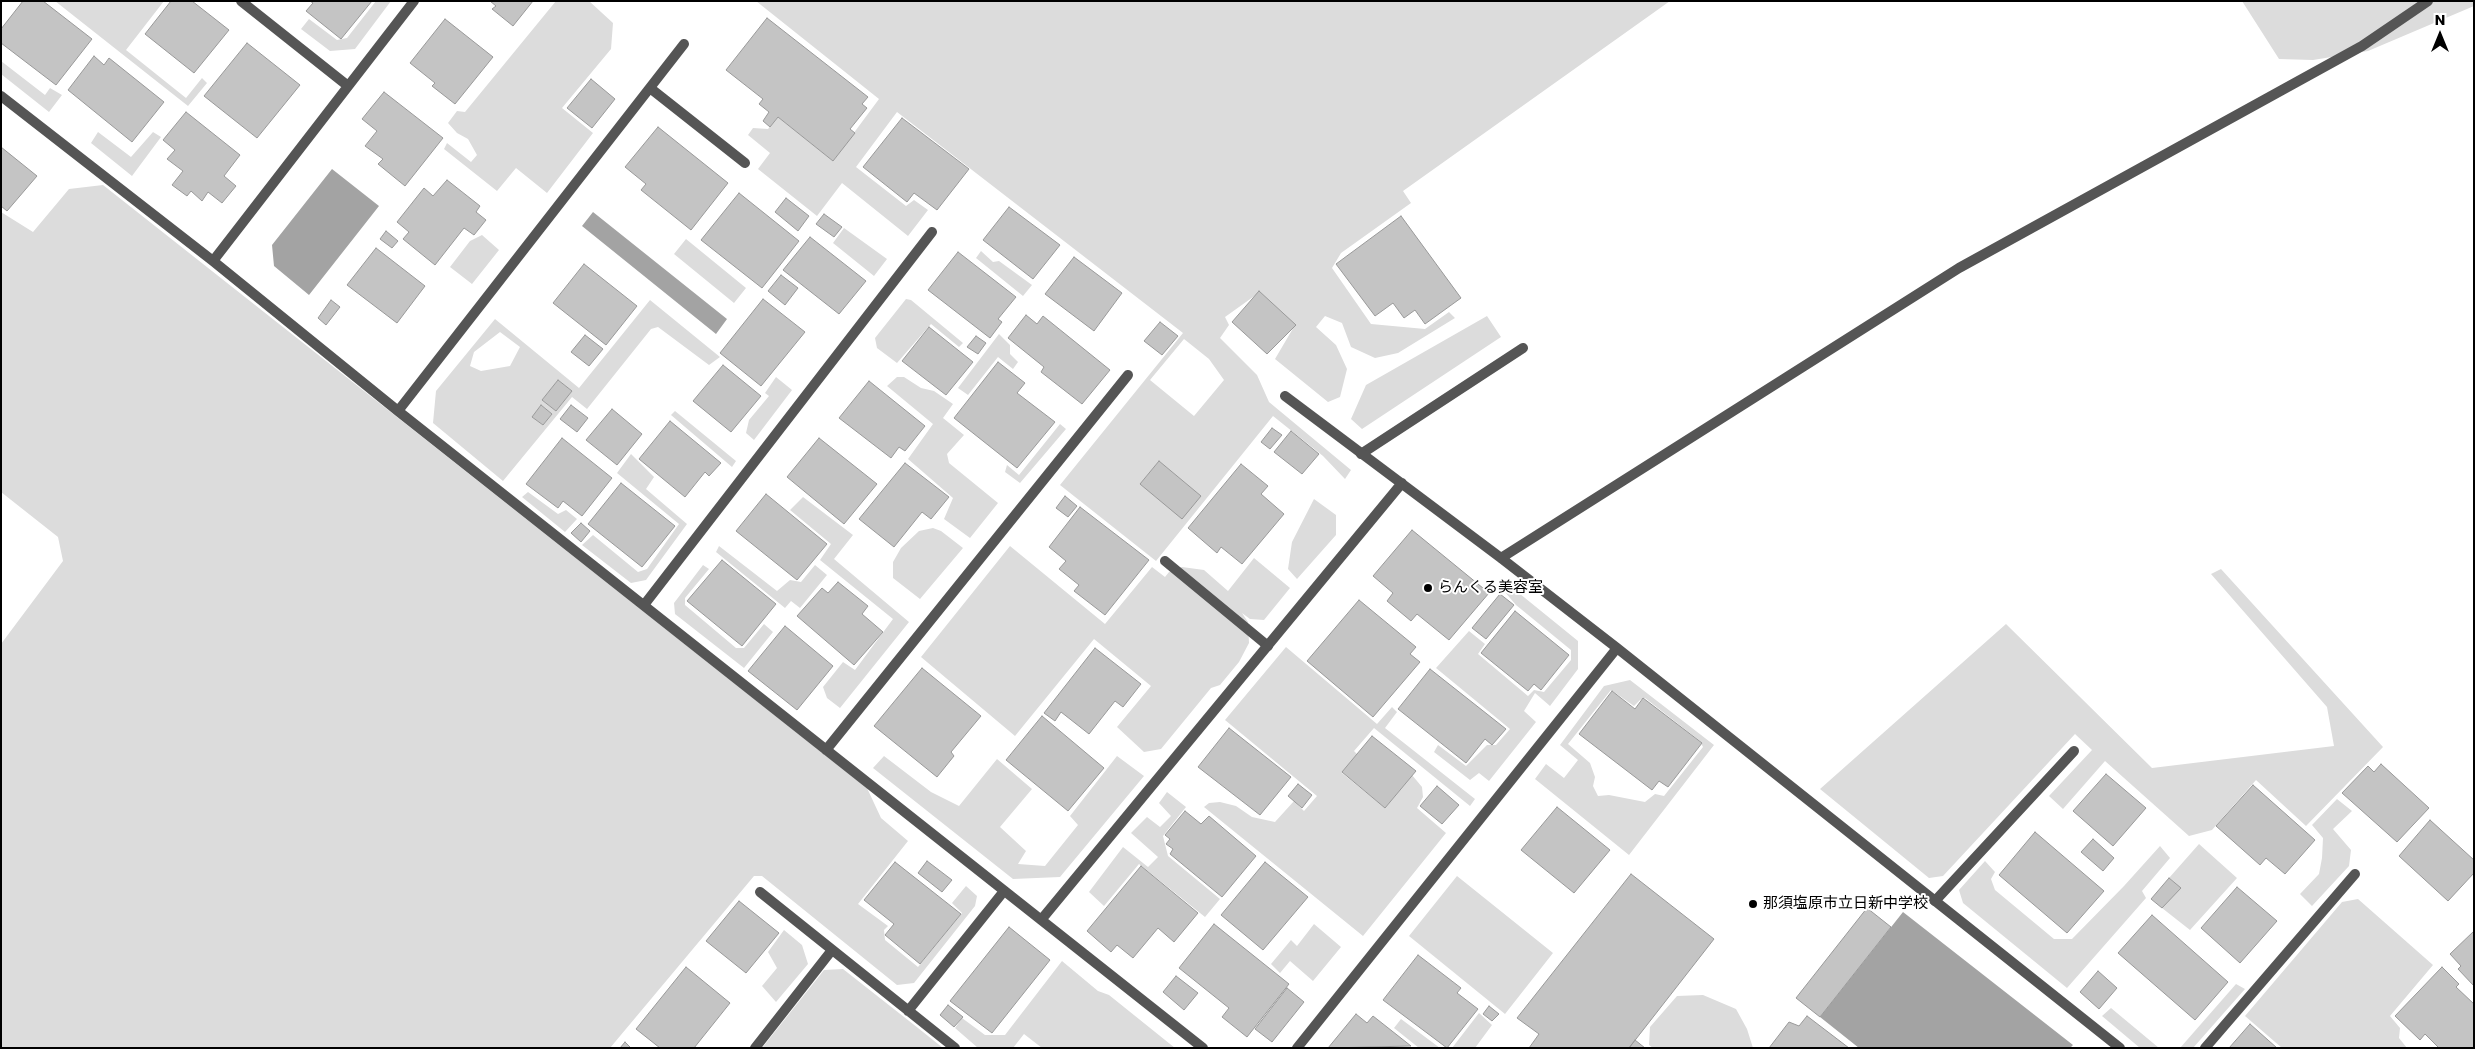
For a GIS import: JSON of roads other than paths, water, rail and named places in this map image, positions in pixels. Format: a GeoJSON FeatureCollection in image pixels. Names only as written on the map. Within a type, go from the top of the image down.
{"type":"FeatureCollection","features":[{"type":"Feature","properties":{"kind":"street"},"geometry":{"type":"LineString","coordinates":[[241,1],[348,86]]}},
{"type":"Feature","properties":{"kind":"street"},"geometry":{"type":"LineString","coordinates":[[213,261],[414,1]]}},
{"type":"Feature","properties":{"kind":"street"},"geometry":{"type":"LineString","coordinates":[[1501,558],[1959,268],[2362,46],[2428,1]]}},
{"type":"Feature","properties":{"kind":"street"},"geometry":{"type":"LineString","coordinates":[[398,411],[684,44]]}},
{"type":"Feature","properties":{"kind":"street"},"geometry":{"type":"LineString","coordinates":[[650,88],[745,163]]}},
{"type":"Feature","properties":{"kind":"street"},"geometry":{"type":"LineString","coordinates":[[1,96],[213,261],[398,411],[1203,1048]]}},
{"type":"Feature","properties":{"kind":"street"},"geometry":{"type":"LineString","coordinates":[[644,605],[932,232]]}},
{"type":"Feature","properties":{"kind":"street"},"geometry":{"type":"LineString","coordinates":[[1361,454],[1523,348]]}},
{"type":"Feature","properties":{"kind":"street"},"geometry":{"type":"LineString","coordinates":[[826,750],[1128,375]]}},
{"type":"Feature","properties":{"kind":"street"},"geometry":{"type":"LineString","coordinates":[[1285,396],[1501,558],[2120,1048]]}},
{"type":"Feature","properties":{"kind":"street"},"geometry":{"type":"LineString","coordinates":[[1041,920],[1402,483]]}},
{"type":"Feature","properties":{"kind":"street"},"geometry":{"type":"LineString","coordinates":[[1165,561],[1268,646]]}},
{"type":"Feature","properties":{"kind":"street"},"geometry":{"type":"LineString","coordinates":[[1297,1048],[1616,648]]}},
{"type":"Feature","properties":{"kind":"street"},"geometry":{"type":"LineString","coordinates":[[1935,901],[2074,751]]}},
{"type":"Feature","properties":{"kind":"street"},"geometry":{"type":"LineString","coordinates":[[2205,1048],[2355,874]]}},
{"type":"Feature","properties":{"kind":"street"},"geometry":{"type":"LineString","coordinates":[[908,1011],[1004,891]]}},
{"type":"Feature","properties":{"kind":"street"},"geometry":{"type":"LineString","coordinates":[[760,892],[955,1048]]}},
{"type":"Feature","properties":{"kind":"street"},"geometry":{"type":"LineString","coordinates":[[755,1048],[832,950]]}},
{"type":"Feature","properties":{"kind":"place","name":"らんくる美容室"},"geometry":{"type":"Point","coordinates":[1428,588]}},
{"type":"Feature","properties":{"kind":"place","name":"那須塩原市立日新中学校"},"geometry":{"type":"Point","coordinates":[1753,904]}}]}
